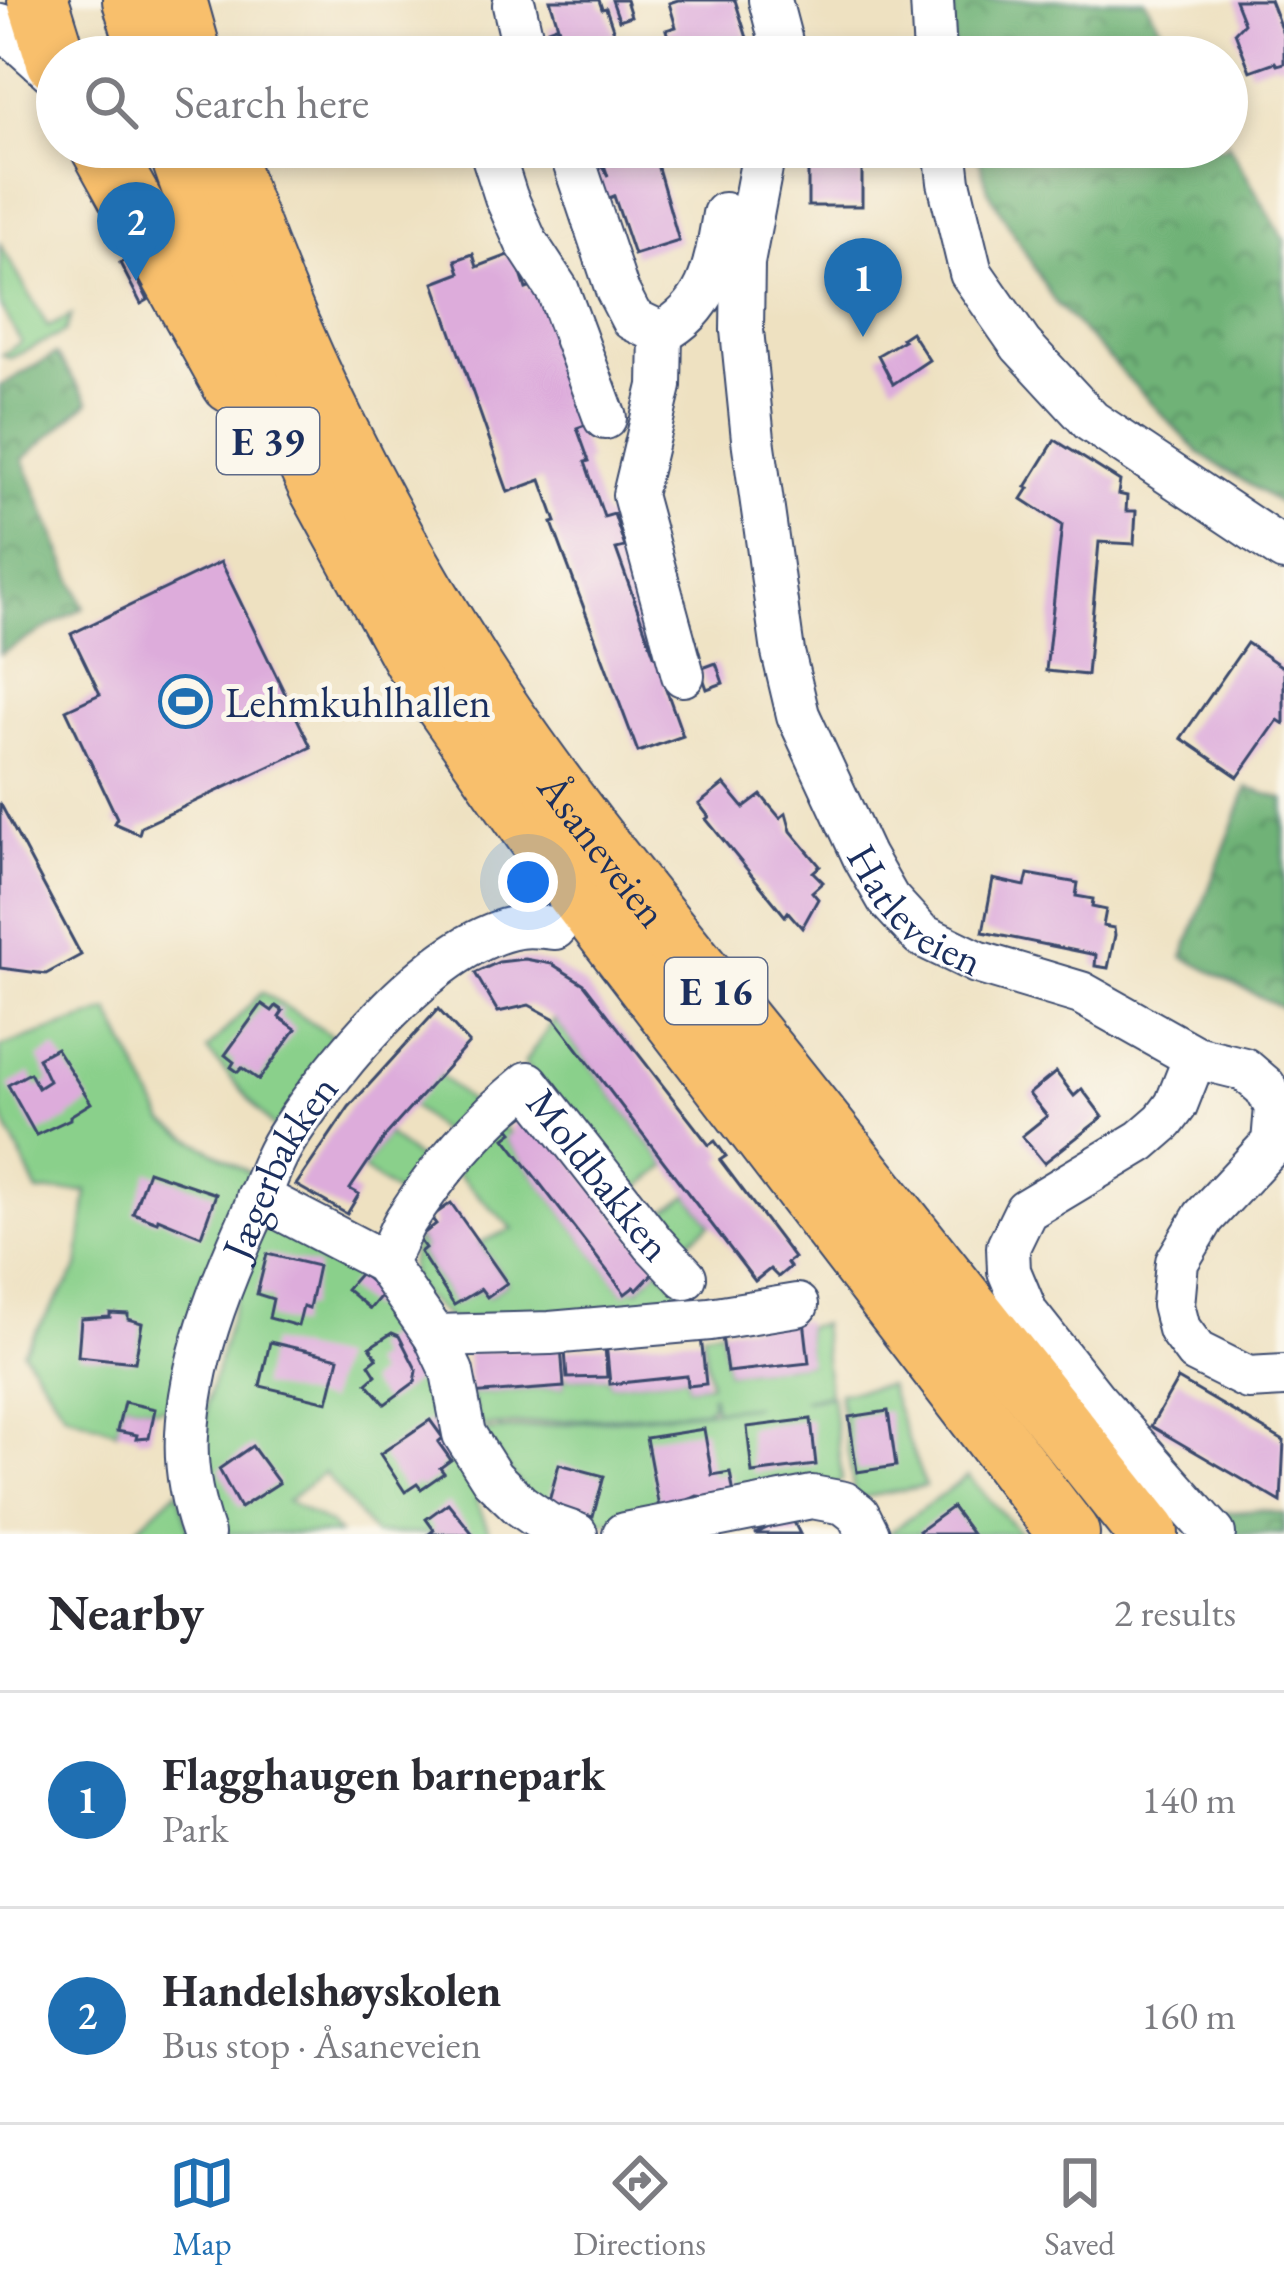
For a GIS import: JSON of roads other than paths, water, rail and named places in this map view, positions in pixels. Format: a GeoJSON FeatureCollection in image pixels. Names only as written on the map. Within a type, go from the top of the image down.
{"type":"FeatureCollection","features":[{"type":"Feature","properties":{"kind":"highway"},"geometry":{"type":"LineString","coordinates":[[38,0],[49,36]]}},
{"type":"Feature","properties":{"kind":"highway","name":"E 39"},"geometry":{"type":"LineString","coordinates":[[113,168],[247,409],[414,660]]}},
{"type":"Feature","properties":{"kind":"highway","name":"Åsaneveien"},"geometry":{"type":"LineString","coordinates":[[185,168],[230,296],[320,487],[414,660],[576,891],[1069,1534]]}},
{"type":"Feature","properties":{"kind":"highway","name":"Åsaneveien"},"geometry":{"type":"LineString","coordinates":[[229,168],[305,360],[405,555],[474,671],[615,864],[1148,1534]]}},
{"type":"Feature","properties":{"kind":"street"},"geometry":{"type":"LineString","coordinates":[[770,0],[779,36]]}},
{"type":"Feature","properties":{"kind":"street"},"geometry":{"type":"LineString","coordinates":[[932,0],[934,36]]}},
{"type":"Feature","properties":{"kind":"street"},"geometry":{"type":"LineString","coordinates":[[514,5],[521,36]]}},
{"type":"Feature","properties":{"kind":"street"},"geometry":{"type":"LineString","coordinates":[[0,25],[36,57]]}},
{"type":"Feature","properties":{"kind":"street"},"geometry":{"type":"LineString","coordinates":[[497,168],[526,242],[558,291],[605,418]]}},
{"type":"Feature","properties":{"kind":"street"},"geometry":{"type":"LineString","coordinates":[[576,168],[617,290],[632,319],[661,333]]}},
{"type":"Feature","properties":{"kind":"street"},"geometry":{"type":"LineString","coordinates":[[661,333],[684,321],[701,303],[717,255],[729,185],[739,168]]}},
{"type":"Feature","properties":{"kind":"street","name":"Hatleveien"},"geometry":{"type":"LineString","coordinates":[[760,168],[743,262],[742,330],[783,652],[798,715],[864,857],[888,899],[921,935],[977,962],[1081,993],[1195,1057],[1244,1069],[1265,1087],[1276,1107],[1273,1143],[1204,1217],[1177,1262],[1172,1305],[1179,1329],[1196,1352],[1248,1378],[1284,1376]]}},
{"type":"Feature","properties":{"kind":"street"},"geometry":{"type":"LineString","coordinates":[[947,168],[970,273],[1021,345],[1091,422],[1284,550]]}},
{"type":"Feature","properties":{"kind":"street"},"geometry":{"type":"LineString","coordinates":[[661,333],[660,386],[634,495],[683,675]]}},
{"type":"Feature","properties":{"kind":"street","name":"Jægerbakken"},"geometry":{"type":"LineString","coordinates":[[202,1534],[187,1432],[197,1369],[232,1256],[289,1132],[325,1082],[389,1010],[445,962],[493,934],[521,926],[555,928]]}},
{"type":"Feature","properties":{"kind":"street"},"geometry":{"type":"LineString","coordinates":[[1195,1057],[1176,1105],[1164,1121],[1141,1141],[1026,1210],[1008,1247],[1009,1271],[1027,1314],[1094,1399],[1214,1534]]}},
{"type":"Feature","properties":{"kind":"street","name":"Moldbakken"},"geometry":{"type":"LineString","coordinates":[[383,1262],[445,1165],[508,1096],[528,1083],[654,1244],[686,1277]]}},
{"type":"Feature","properties":{"kind":"street"},"geometry":{"type":"LineString","coordinates":[[258,1197],[383,1262],[435,1336],[452,1372],[464,1434],[492,1478],[520,1505],[576,1534]]}},
{"type":"Feature","properties":{"kind":"street"},"geometry":{"type":"LineString","coordinates":[[435,1336],[550,1334],[710,1319],[797,1305]]}},
{"type":"Feature","properties":{"kind":"street"},"geometry":{"type":"LineString","coordinates":[[624,1534],[812,1497],[844,1502],[858,1514],[868,1534]]}},
{"type":"Feature","properties":{"kind":"place","name":"Handelshøyskolen"},"geometry":{"type":"Point","coordinates":[136,281]}},
{"type":"Feature","properties":{"kind":"place","name":"Flagghaugen barnepark"},"geometry":{"type":"Point","coordinates":[863,337]}},
{"type":"Feature","properties":{"kind":"place","name":"Lehmkuhlhallen"},"geometry":{"type":"Point","coordinates":[186,702]}}]}
